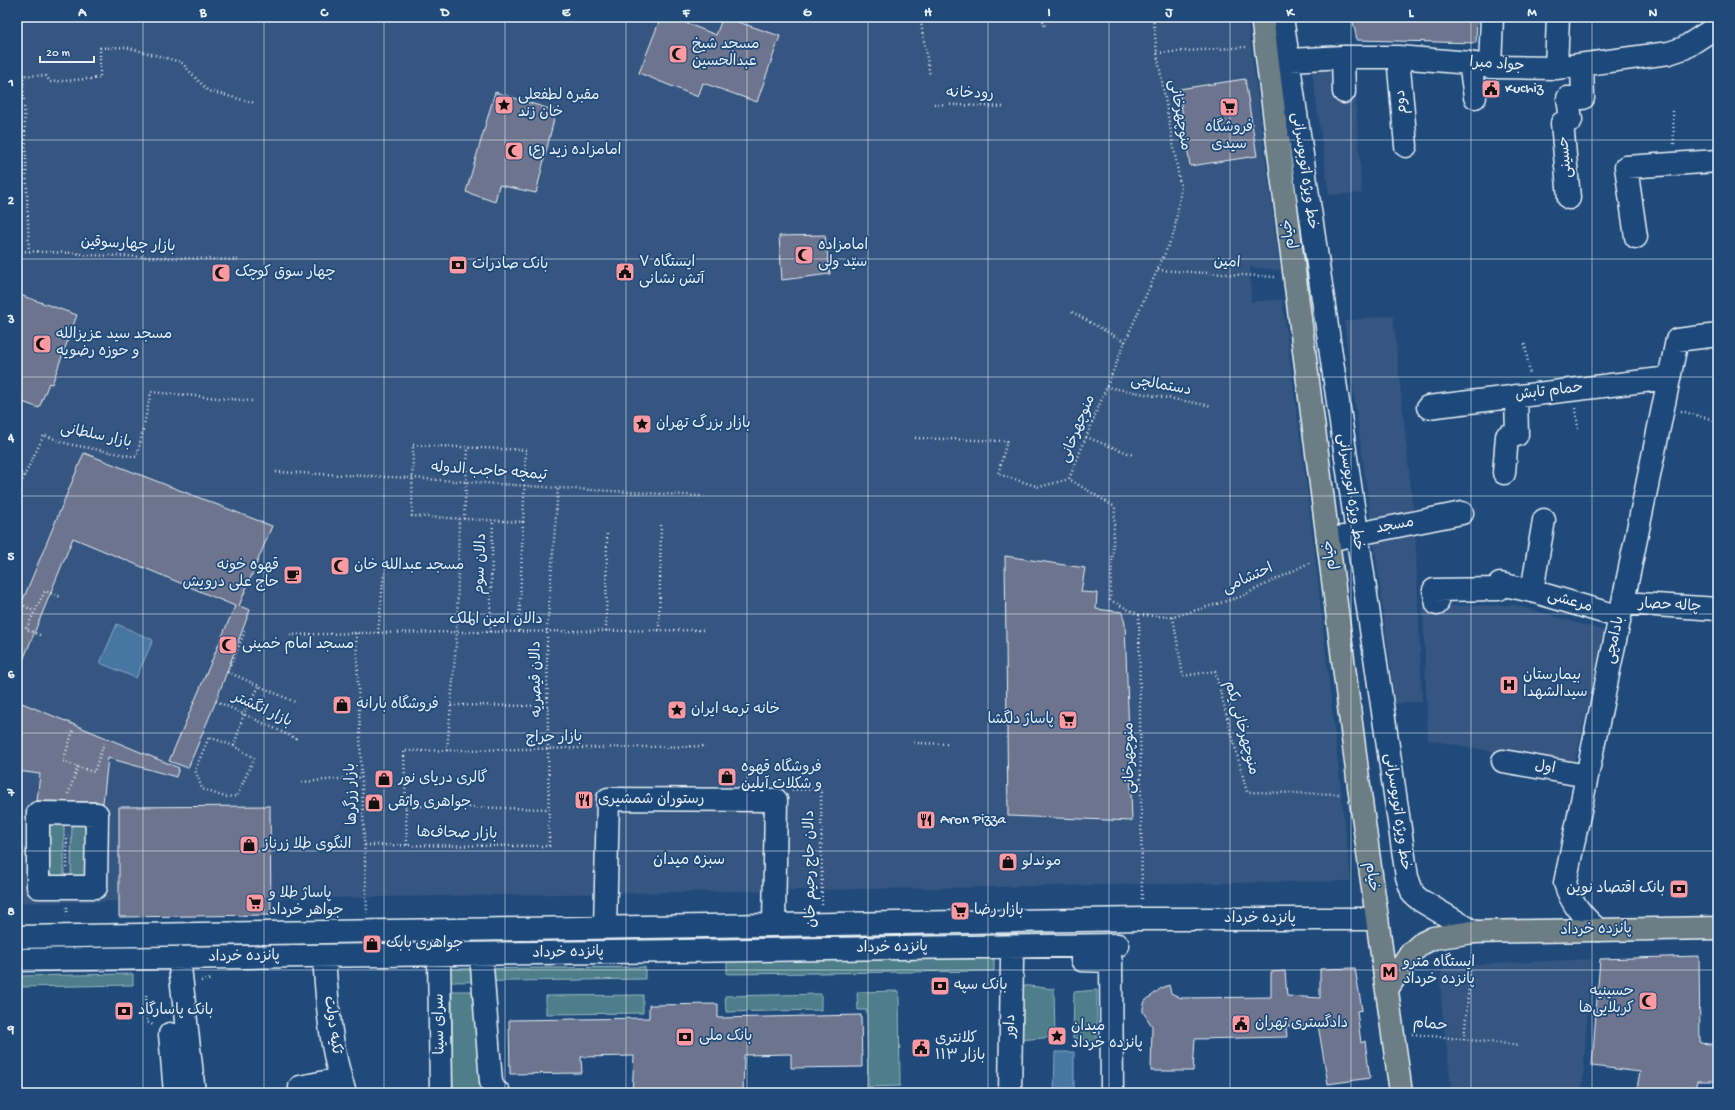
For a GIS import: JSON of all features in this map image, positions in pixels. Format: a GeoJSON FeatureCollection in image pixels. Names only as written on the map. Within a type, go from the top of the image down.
{"type":"FeatureCollection","features":[{"type":"Feature","properties":{"kind":"main road","name":"خیام"},"geometry":{"type":"LineString","coordinates":[[1262,17],[1273,56],[1294,278],[1360,794],[1401,1093]]}},
{"type":"Feature","properties":{"kind":"main road","name":"پانزده خرداد"},"geometry":{"type":"LineString","coordinates":[[1387,989],[1411,953],[1421,944],[1432,938],[1474,932],[1718,928]]}},
{"type":"Feature","properties":{"kind":"street","name":"خط ویژه اتوبوسرانی"},"geometry":{"type":"LineString","coordinates":[[1282,17],[1273,56],[1357,534],[1409,885],[1413,894],[1420,900],[1474,932]]}},
{"type":"Feature","properties":{"kind":"street"},"geometry":{"type":"LineString","coordinates":[[1475,97],[1480,65],[1492,17]]}},
{"type":"Feature","properties":{"kind":"street"},"geometry":{"type":"LineString","coordinates":[[1556,68],[1558,17]]}},
{"type":"Feature","properties":{"kind":"street","name":"جواد مبرا"},"geometry":{"type":"LineString","coordinates":[[1273,56],[1398,57],[1480,65],[1556,68],[1582,66],[1669,53],[1684,48],[1710,25]]}},
{"type":"Feature","properties":{"kind":"street"},"geometry":{"type":"LineString","coordinates":[[1343,57],[1344,92]]}},
{"type":"Feature","properties":{"kind":"street","name":"دوم"},"geometry":{"type":"LineString","coordinates":[[1398,57],[1406,146]]}},
{"type":"Feature","properties":{"kind":"street","name":"حسینی"},"geometry":{"type":"LineString","coordinates":[[1569,198],[1562,123],[1571,120],[1568,98],[1583,98],[1582,66]]}},
{"type":"Feature","properties":{"kind":"street"},"geometry":{"type":"LineString","coordinates":[[1636,237],[1626,167],[1718,161]]}},
{"type":"Feature","properties":{"kind":"street","name":"بادامچی"},"geometry":{"type":"LineString","coordinates":[[1598,930],[1581,914],[1569,897],[1565,883],[1677,340],[1718,335]]}},
{"type":"Feature","properties":{"kind":"street","name":"حمام تابش"},"geometry":{"type":"LineString","coordinates":[[1428,407],[1669,378]]}},
{"type":"Feature","properties":{"kind":"street"},"geometry":{"type":"LineString","coordinates":[[1504,473],[1507,436],[1517,435],[1525,395]]}},
{"type":"Feature","properties":{"kind":"street","name":"مسجد"},"geometry":{"type":"LineString","coordinates":[[1329,546],[1357,534],[1462,513]]}},
{"type":"Feature","properties":{"kind":"street"},"geometry":{"type":"LineString","coordinates":[[1523,594],[1544,520]]}},
{"type":"Feature","properties":{"kind":"street","name":"مرعشی"},"geometry":{"type":"LineString","coordinates":[[1436,597],[1499,589],[1500,584],[1523,594],[1621,610]]}},
{"type":"Feature","properties":{"kind":"street","name":"چاله حصار"},"geometry":{"type":"LineString","coordinates":[[1621,610],[1718,609]]}},
{"type":"Feature","properties":{"kind":"street","name":"اول"},"geometry":{"type":"LineString","coordinates":[[1502,761],[1587,776]]}},
{"type":"Feature","properties":{"kind":"street"},"geometry":{"type":"LineString","coordinates":[[605,928],[608,799],[776,800],[774,925]]}},
{"type":"Feature","properties":{"kind":"street"},"geometry":{"type":"LineString","coordinates":[[68,803],[97,814],[96,887],[38,886],[38,813],[68,803]]}},
{"type":"Feature","properties":{"kind":"street","name":"پانزده خرداد"},"geometry":{"type":"LineString","coordinates":[[17,937],[1142,919],[1377,919]]}},
{"type":"Feature","properties":{"kind":"street","name":"داور"},"geometry":{"type":"LineString","coordinates":[[1008,953],[1010,1093]]}},
{"type":"Feature","properties":{"kind":"street","name":"پانزده خرداد"},"geometry":{"type":"LineString","coordinates":[[17,960],[481,954],[1115,953],[1112,1093]]}},
{"type":"Feature","properties":{"kind":"street"},"geometry":{"type":"LineString","coordinates":[[481,954],[492,1082],[495,1091],[499,1093]]}},
{"type":"Feature","properties":{"kind":"street","name":"سرای سینا"},"geometry":{"type":"LineString","coordinates":[[439,955],[441,1093]]}},
{"type":"Feature","properties":{"kind":"street","name":"تکیه دولت"},"geometry":{"type":"LineString","coordinates":[[324,956],[332,1036],[342,1086]]}},
{"type":"Feature","properties":{"kind":"street"},"geometry":{"type":"LineString","coordinates":[[179,958],[194,1093]]}},
{"type":"Feature","properties":{"kind":"street"},"geometry":{"type":"LineString","coordinates":[[170,1034],[175,1093]]}},
{"type":"Feature","properties":{"kind":"street"},"geometry":{"type":"LineString","coordinates":[[300,1086],[342,1086]]}},
{"type":"Feature","properties":{"kind":"path"},"geometry":{"type":"LineString","coordinates":[[920,17],[930,76]]}},
{"type":"Feature","properties":{"kind":"path"},"geometry":{"type":"LineString","coordinates":[[1042,17],[1045,27]]}},
{"type":"Feature","properties":{"kind":"path","name":"منوچهرخانی"},"geometry":{"type":"LineString","coordinates":[[1142,919],[1140,616],[1110,600],[1115,507],[1069,479],[1124,342],[1174,233],[1181,189],[1157,53],[1153,17]]}},
{"type":"Feature","properties":{"kind":"path"},"geometry":{"type":"LineString","coordinates":[[17,46],[23,75],[29,251]]}},
{"type":"Feature","properties":{"kind":"path"},"geometry":{"type":"LineString","coordinates":[[23,75],[46,76],[50,82],[100,78],[100,48],[125,47],[181,62],[208,91],[255,103]]}},
{"type":"Feature","properties":{"kind":"path"},"geometry":{"type":"LineString","coordinates":[[1157,53],[1273,56]]}},
{"type":"Feature","properties":{"kind":"path","name":"رودخانه"},"geometry":{"type":"LineString","coordinates":[[934,104],[1005,107]]}},
{"type":"Feature","properties":{"kind":"path"},"geometry":{"type":"LineString","coordinates":[[1674,111],[1674,164]]}},
{"type":"Feature","properties":{"kind":"path","name":"بازار چهارسوقین"},"geometry":{"type":"LineString","coordinates":[[17,251],[239,260]]}},
{"type":"Feature","properties":{"kind":"path","name":"امین"},"geometry":{"type":"LineString","coordinates":[[1158,270],[1294,278]]}},
{"type":"Feature","properties":{"kind":"path"},"geometry":{"type":"LineString","coordinates":[[1717,276],[1718,284]]}},
{"type":"Feature","properties":{"kind":"path"},"geometry":{"type":"LineString","coordinates":[[1072,312],[1124,342]]}},
{"type":"Feature","properties":{"kind":"path"},"geometry":{"type":"LineString","coordinates":[[1525,344],[1525,395]]}},
{"type":"Feature","properties":{"kind":"path","name":"دستمالچی"},"geometry":{"type":"LineString","coordinates":[[1106,387],[1212,406]]}},
{"type":"Feature","properties":{"kind":"path","name":"بازار سلطانی"},"geometry":{"type":"LineString","coordinates":[[17,491],[44,435],[68,444],[136,457],[151,392],[252,401]]}},
{"type":"Feature","properties":{"kind":"path"},"geometry":{"type":"LineString","coordinates":[[1664,406],[1718,421]]}},
{"type":"Feature","properties":{"kind":"path"},"geometry":{"type":"LineString","coordinates":[[1086,437],[1133,456]]}},
{"type":"Feature","properties":{"kind":"path"},"geometry":{"type":"LineString","coordinates":[[915,438],[1007,441],[998,474],[1039,487],[1069,479]]}},
{"type":"Feature","properties":{"kind":"path"},"geometry":{"type":"LineString","coordinates":[[519,631],[526,450],[413,445],[412,516],[523,522]]}},
{"type":"Feature","properties":{"kind":"path"},"geometry":{"type":"LineString","coordinates":[[464,519],[468,447]]}},
{"type":"Feature","properties":{"kind":"path"},"geometry":{"type":"LineString","coordinates":[[17,472],[25,475]]}},
{"type":"Feature","properties":{"kind":"path","name":"تیمچه حاجب الدوله"},"geometry":{"type":"LineString","coordinates":[[276,472],[466,481],[701,496]]}},
{"type":"Feature","properties":{"kind":"path","name":"دالان قیصریه"},"geometry":{"type":"LineString","coordinates":[[549,846],[547,631],[558,488]]}},
{"type":"Feature","properties":{"kind":"path"},"geometry":{"type":"LineString","coordinates":[[447,751],[457,632],[459,518]]}},
{"type":"Feature","properties":{"kind":"path","name":"دالان سوم"},"geometry":{"type":"LineString","coordinates":[[490,632],[493,520]]}},
{"type":"Feature","properties":{"kind":"path"},"geometry":{"type":"LineString","coordinates":[[659,630],[661,526]]}},
{"type":"Feature","properties":{"kind":"path"},"geometry":{"type":"LineString","coordinates":[[606,631],[607,533]]}},
{"type":"Feature","properties":{"kind":"path","name":"احتشامی"},"geometry":{"type":"LineString","coordinates":[[1140,616],[1173,617],[1240,597],[1329,546]]}},
{"type":"Feature","properties":{"kind":"path"},"geometry":{"type":"LineString","coordinates":[[378,632],[384,573]]}},
{"type":"Feature","properties":{"kind":"path"},"geometry":{"type":"LineString","coordinates":[[40,635],[26,629],[45,591],[61,597]]}},
{"type":"Feature","properties":{"kind":"path"},"geometry":{"type":"LineString","coordinates":[[17,602],[34,611]]}},
{"type":"Feature","properties":{"kind":"path","name":"منوچهرخانی یکم"},"geometry":{"type":"LineString","coordinates":[[1173,617],[1183,676],[1215,671],[1247,792],[1360,794]]}},
{"type":"Feature","properties":{"kind":"path","name":"دالان امین الملک"},"geometry":{"type":"LineString","coordinates":[[290,635],[356,632],[704,630]]}},
{"type":"Feature","properties":{"kind":"path"},"geometry":{"type":"LineString","coordinates":[[245,631],[228,672],[260,685],[295,702]]}},
{"type":"Feature","properties":{"kind":"path","name":"بازار زرگرها"},"geometry":{"type":"LineString","coordinates":[[356,632],[368,932]]}},
{"type":"Feature","properties":{"kind":"path"},"geometry":{"type":"LineString","coordinates":[[234,746],[244,713],[260,685]]}},
{"type":"Feature","properties":{"kind":"path","name":"بازار انگشتر"},"geometry":{"type":"LineString","coordinates":[[216,701],[299,740]]}},
{"type":"Feature","properties":{"kind":"path"},"geometry":{"type":"LineString","coordinates":[[450,705],[548,706]]}},
{"type":"Feature","properties":{"kind":"path"},"geometry":{"type":"LineString","coordinates":[[74,731],[63,761],[94,772],[104,743]]}},
{"type":"Feature","properties":{"kind":"path"},"geometry":{"type":"LineString","coordinates":[[209,737],[234,746],[254,758],[237,796],[225,797],[202,789],[195,770],[209,737]]}},
{"type":"Feature","properties":{"kind":"path"},"geometry":{"type":"LineString","coordinates":[[914,743],[948,744]]}},
{"type":"Feature","properties":{"kind":"path","name":"بازار حراج"},"geometry":{"type":"LineString","coordinates":[[405,806],[404,751],[706,746]]}},
{"type":"Feature","properties":{"kind":"path"},"geometry":{"type":"LineString","coordinates":[[67,887],[68,803],[78,767]]}},
{"type":"Feature","properties":{"kind":"path"},"geometry":{"type":"LineString","coordinates":[[302,782],[362,777]]}},
{"type":"Feature","properties":{"kind":"path","name":"دالان حاج رحیم خان"},"geometry":{"type":"LineString","coordinates":[[821,789],[822,924]]}},
{"type":"Feature","properties":{"kind":"path"},"geometry":{"type":"LineString","coordinates":[[407,845],[405,806],[549,809]]}},
{"type":"Feature","properties":{"kind":"path","name":"بازار صحاف‌ها"},"geometry":{"type":"LineString","coordinates":[[365,845],[549,846]]}},
{"type":"Feature","properties":{"kind":"path","name":"حمام"},"geometry":{"type":"LineString","coordinates":[[1464,1039],[1474,932]]}},
{"type":"Feature","properties":{"kind":"path"},"geometry":{"type":"LineString","coordinates":[[146,995],[147,1022]]}},
{"type":"Feature","properties":{"kind":"path","name":"حمام"},"geometry":{"type":"LineString","coordinates":[[1393,1032],[1519,1045]]}},
{"type":"Feature","properties":{"kind":"shaded area","name":"بازار بزرگ تهران"},"geometry":{"type":"Polygon","coordinates":[[[17,17],[1247,17],[1280,270],[1250,267],[1251,302],[1282,299],[1314,546],[1351,881],[17,903],[17,17]]]}},
{"type":"Feature","properties":{"kind":"shaded area"},"geometry":{"type":"Polygon","coordinates":[[[1353,62],[1362,193],[1329,195],[1311,63],[1353,62]]]}},
{"type":"Feature","properties":{"kind":"shaded area"},"geometry":{"type":"Polygon","coordinates":[[[1393,315],[1414,520],[1372,528],[1344,321],[1393,315]]]}},
{"type":"Feature","properties":{"kind":"shaded area"},"geometry":{"type":"Polygon","coordinates":[[[1415,526],[1422,701],[1395,704],[1373,534],[1415,526]]]}},
{"type":"Feature","properties":{"kind":"shaded area","name":"بیمارستان سیدالشهدا"},"geometry":{"type":"Polygon","coordinates":[[[1515,605],[1605,631],[1574,765],[1428,740],[1423,606],[1515,605]]]}},
{"type":"Feature","properties":{"kind":"shaded area"},"geometry":{"type":"Polygon","coordinates":[[[117,624],[153,640],[136,678],[100,663],[117,624]]]}},
{"type":"Feature","properties":{"kind":"shaded area"},"geometry":{"type":"Polygon","coordinates":[[[1591,959],[1582,1093],[1452,1093],[1440,981],[1442,971],[1445,966],[1591,959]]]}},
{"type":"Feature","properties":{"kind":"shaded area"},"geometry":{"type":"Polygon","coordinates":[[[1055,1052],[1074,1052],[1074,1093],[1054,1093],[1055,1052]]]}},
{"type":"Feature","properties":{"kind":"green space"},"geometry":{"type":"Polygon","coordinates":[[[42,817],[64,817],[64,883],[42,883],[42,817]]]}},
{"type":"Feature","properties":{"kind":"green space"},"geometry":{"type":"Polygon","coordinates":[[[72,818],[95,818],[93,884],[71,884],[72,818]]]}},
{"type":"Feature","properties":{"kind":"green space"},"geometry":{"type":"Polygon","coordinates":[[[1055,927],[1056,937],[825,940],[825,930],[1055,927]]]}},
{"type":"Feature","properties":{"kind":"green space"},"geometry":{"type":"Polygon","coordinates":[[[584,935],[584,946],[378,951],[378,939],[584,935]]]}},
{"type":"Feature","properties":{"kind":"green space"},"geometry":{"type":"Polygon","coordinates":[[[994,959],[994,971],[727,974],[727,961],[994,959]]]}},
{"type":"Feature","properties":{"kind":"green space"},"geometry":{"type":"Polygon","coordinates":[[[645,967],[645,979],[450,982],[449,969],[645,967]]]}},
{"type":"Feature","properties":{"kind":"green space"},"geometry":{"type":"Polygon","coordinates":[[[133,974],[133,985],[17,987],[17,976],[133,974]]]}},
{"type":"Feature","properties":{"kind":"green space"},"geometry":{"type":"Polygon","coordinates":[[[1020,985],[1054,989],[1055,1037],[1019,1040],[1020,985]]]}},
{"type":"Feature","properties":{"kind":"green space"},"geometry":{"type":"Polygon","coordinates":[[[1097,990],[1097,1042],[1073,1038],[1074,992],[1097,990]]]}},
{"type":"Feature","properties":{"kind":"green space"},"geometry":{"type":"Polygon","coordinates":[[[452,991],[479,991],[480,1093],[453,1093],[452,991]]]}},
{"type":"Feature","properties":{"kind":"green space"},"geometry":{"type":"Polygon","coordinates":[[[899,991],[900,1086],[868,1087],[867,1010],[858,1010],[857,992],[899,991]]]}},
{"type":"Feature","properties":{"kind":"green space"},"geometry":{"type":"Polygon","coordinates":[[[821,994],[821,1010],[726,1012],[725,996],[821,994]]]}},
{"type":"Feature","properties":{"kind":"green space"},"geometry":{"type":"Polygon","coordinates":[[[643,995],[643,1013],[546,1014],[546,996],[643,995]]]}},
{"type":"Feature","properties":{"kind":"building"},"geometry":{"type":"Polygon","coordinates":[[[661,17],[671,17],[716,35],[723,17],[780,36],[757,102],[703,83],[698,97],[639,73],[661,17]]]}},
{"type":"Feature","properties":{"kind":"building"},"geometry":{"type":"Polygon","coordinates":[[[1352,17],[1477,17],[1476,43],[1357,40],[1352,17]]]}},
{"type":"Feature","properties":{"kind":"building"},"geometry":{"type":"Polygon","coordinates":[[[1245,79],[1257,156],[1190,166],[1179,89],[1245,79]]]}},
{"type":"Feature","properties":{"kind":"building"},"geometry":{"type":"Polygon","coordinates":[[[495,92],[556,111],[536,193],[499,185],[495,202],[466,192],[495,92]]]}},
{"type":"Feature","properties":{"kind":"building","name":"امامزاده سیّد ولی"},"geometry":{"type":"Polygon","coordinates":[[[825,235],[830,274],[782,280],[779,236],[825,235]]]}},
{"type":"Feature","properties":{"kind":"building","name":"مسجد سید عزیزالله و حوزه رضویه"},"geometry":{"type":"Polygon","coordinates":[[[17,294],[77,315],[52,384],[49,383],[39,408],[17,400],[17,294]]]}},
{"type":"Feature","properties":{"kind":"building","name":"مسجد امام خمینی"},"geometry":{"type":"Polygon","coordinates":[[[84,453],[272,526],[239,606],[250,610],[216,701],[188,768],[169,761],[235,606],[73,538],[17,675],[17,614],[84,453]]]}},
{"type":"Feature","properties":{"kind":"building","name":"پاساژ دلگشا"},"geometry":{"type":"Polygon","coordinates":[[[1005,556],[1085,568],[1081,592],[1097,593],[1096,609],[1122,612],[1125,624],[1132,821],[1008,816],[1005,556]]]}},
{"type":"Feature","properties":{"kind":"building"},"geometry":{"type":"Polygon","coordinates":[[[17,701],[179,768],[176,777],[108,758],[103,803],[37,801],[40,774],[17,771],[17,701]]]}},
{"type":"Feature","properties":{"kind":"building"},"geometry":{"type":"Polygon","coordinates":[[[270,806],[271,915],[119,917],[119,807],[270,806]]]}},
{"type":"Feature","properties":{"kind":"building","name":"حسینیه کربلایی‌ها"},"geometry":{"type":"Polygon","coordinates":[[[1699,956],[1700,1043],[1718,1045],[1718,1081],[1697,1081],[1694,1093],[1636,1093],[1640,1072],[1592,1066],[1600,959],[1699,956]]]}},
{"type":"Feature","properties":{"kind":"building"},"geometry":{"type":"Polygon","coordinates":[[[1355,968],[1362,1010],[1357,1011],[1361,1043],[1365,1041],[1370,1078],[1328,1084],[1318,1025],[1286,1026],[1287,1037],[1195,1039],[1193,1071],[1151,1071],[1152,1026],[1143,1012],[1143,1008],[1145,1001],[1160,989],[1169,985],[1171,993],[1181,998],[1271,997],[1271,972],[1285,971],[1287,996],[1320,998],[1320,969],[1355,968]]]}},
{"type":"Feature","properties":{"kind":"building","name":"بانک ملی"},"geometry":{"type":"Polygon","coordinates":[[[718,1004],[718,1018],[861,1015],[862,1067],[791,1068],[791,1054],[744,1055],[743,1093],[632,1093],[634,1056],[581,1057],[582,1073],[510,1074],[509,1020],[649,1018],[649,1005],[718,1004]]]}},
{"type":"Feature","properties":{"kind":"place","name":"مسجد شیخ عبدالحسین"},"geometry":{"type":"Point","coordinates":[678,54]}},
{"type":"Feature","properties":{"kind":"place","name":"Kuchiz"},"geometry":{"type":"Point","coordinates":[1491,89]}},
{"type":"Feature","properties":{"kind":"place","name":"مقبره لطفعلی خان زند"},"geometry":{"type":"Point","coordinates":[504,105]}},
{"type":"Feature","properties":{"kind":"place","name":"فروشگاه سیدی"},"geometry":{"type":"Point","coordinates":[1229,107]}},
{"type":"Feature","properties":{"kind":"place","name":"امامزاده زید (ع)"},"geometry":{"type":"Point","coordinates":[514,151]}},
{"type":"Feature","properties":{"kind":"place","name":"امامزاده سیّد ولی"},"geometry":{"type":"Point","coordinates":[804,255]}},
{"type":"Feature","properties":{"kind":"place","name":"بانک صادرات"},"geometry":{"type":"Point","coordinates":[458,265]}},
{"type":"Feature","properties":{"kind":"place","name":"ایستگاه ۷ آتش نشانی"},"geometry":{"type":"Point","coordinates":[625,272]}},
{"type":"Feature","properties":{"kind":"place","name":"چهار سوق کوچک"},"geometry":{"type":"Point","coordinates":[221,273]}},
{"type":"Feature","properties":{"kind":"place","name":"مسجد سید عزیزالله و حوزه رضویه"},"geometry":{"type":"Point","coordinates":[42,344]}},
{"type":"Feature","properties":{"kind":"place","name":"بازار بزرگ تهران"},"geometry":{"type":"Point","coordinates":[642,424]}},
{"type":"Feature","properties":{"kind":"place","name":"مسجد عبدالله خان"},"geometry":{"type":"Point","coordinates":[340,566]}},
{"type":"Feature","properties":{"kind":"place","name":"قهوه خونه حاج علی درویش"},"geometry":{"type":"Point","coordinates":[293,575]}},
{"type":"Feature","properties":{"kind":"place","name":"مسجد امام خمینی"},"geometry":{"type":"Point","coordinates":[228,645]}},
{"type":"Feature","properties":{"kind":"place","name":"بیمارستان سیدالشهدا"},"geometry":{"type":"Point","coordinates":[1509,685]}},
{"type":"Feature","properties":{"kind":"place","name":"فروشگاه بارانه"},"geometry":{"type":"Point","coordinates":[342,705]}},
{"type":"Feature","properties":{"kind":"place","name":"خانه ترمه ایران"},"geometry":{"type":"Point","coordinates":[677,710]}},
{"type":"Feature","properties":{"kind":"place","name":"پاساژ دلگشا"},"geometry":{"type":"Point","coordinates":[1068,720]}},
{"type":"Feature","properties":{"kind":"place","name":"فروشگاه قهوه و شکلات آیلین"},"geometry":{"type":"Point","coordinates":[727,777]}},
{"type":"Feature","properties":{"kind":"place","name":"گالری دریای نور"},"geometry":{"type":"Point","coordinates":[384,779]}},
{"type":"Feature","properties":{"kind":"place","name":"رستوران شمشيری"},"geometry":{"type":"Point","coordinates":[584,800]}},
{"type":"Feature","properties":{"kind":"place","name":"جواهری واثقی"},"geometry":{"type":"Point","coordinates":[374,803]}},
{"type":"Feature","properties":{"kind":"place","name":"Aron Pizza"},"geometry":{"type":"Point","coordinates":[926,820]}},
{"type":"Feature","properties":{"kind":"place","name":"النگوی طلا زرناز"},"geometry":{"type":"Point","coordinates":[249,845]}},
{"type":"Feature","properties":{"kind":"place","name":"موندلو"},"geometry":{"type":"Point","coordinates":[1008,862]}},
{"type":"Feature","properties":{"kind":"place","name":"بانک اقتصاد نوین"},"geometry":{"type":"Point","coordinates":[1679,889]}},
{"type":"Feature","properties":{"kind":"place","name":"پاساژ طلا و جواهر خرداد"},"geometry":{"type":"Point","coordinates":[255,903]}},
{"type":"Feature","properties":{"kind":"place","name":"بازار رضا"},"geometry":{"type":"Point","coordinates":[960,911]}},
{"type":"Feature","properties":{"kind":"place","name":"جواهری بابک"},"geometry":{"type":"Point","coordinates":[372,944]}},
{"type":"Feature","properties":{"kind":"place","name":"ایستگاه مترو پانزده خرداد"},"geometry":{"type":"Point","coordinates":[1389,972]}},
{"type":"Feature","properties":{"kind":"place","name":"بانک سپه"},"geometry":{"type":"Point","coordinates":[940,986]}},
{"type":"Feature","properties":{"kind":"place","name":"حسینیه کربلایی‌ها"},"geometry":{"type":"Point","coordinates":[1648,1001]}},
{"type":"Feature","properties":{"kind":"place","name":"بانک پاسارگاد"},"geometry":{"type":"Point","coordinates":[124,1011]}},
{"type":"Feature","properties":{"kind":"place","name":"دادگستری تهران"},"geometry":{"type":"Point","coordinates":[1241,1024]}},
{"type":"Feature","properties":{"kind":"place","name":"میدان پانزده خرداد"},"geometry":{"type":"Point","coordinates":[1057,1036]}},
{"type":"Feature","properties":{"kind":"place","name":"بانک ملی"},"geometry":{"type":"Point","coordinates":[685,1037]}},
{"type":"Feature","properties":{"kind":"place","name":"کلانتری ۱۱۳ بازار"},"geometry":{"type":"Point","coordinates":[921,1048]}},
{"type":"Feature","properties":{"kind":"district","name":"سبزه میدان"},"geometry":{"type":"Point","coordinates":[689,861]}}]}
